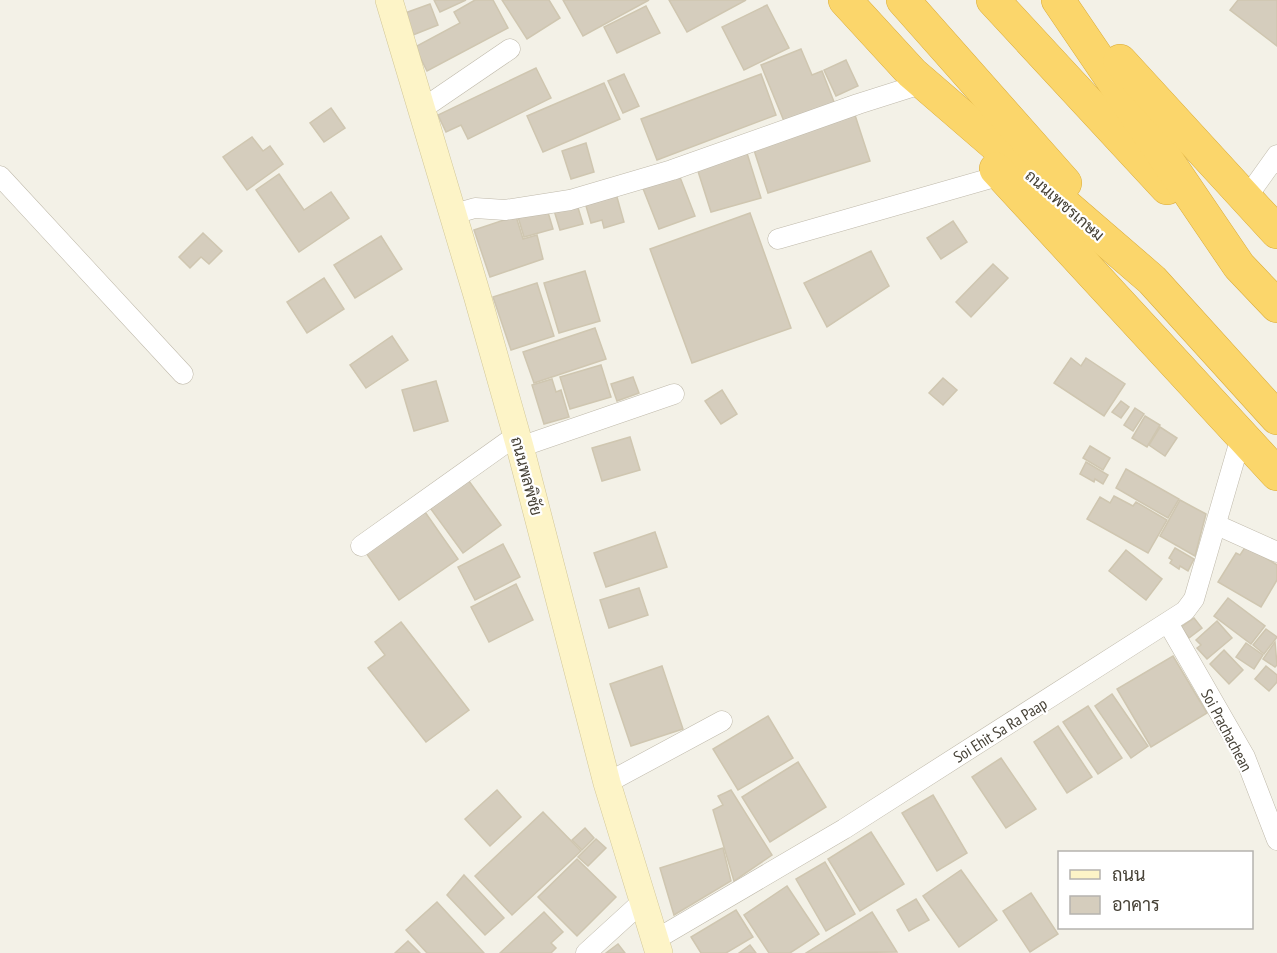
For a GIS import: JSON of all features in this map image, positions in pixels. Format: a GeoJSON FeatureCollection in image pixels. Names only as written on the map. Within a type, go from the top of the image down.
{"type":"FeatureCollection","features":[{"type":"Feature","properties":{"kind":"highway","name":"ถนนเพชรเกษม"},"geometry":{"type":"LineString","coordinates":[[844,0],[917,79],[1152,280],[1277,418]]}},
{"type":"Feature","properties":{"kind":"highway"},"geometry":{"type":"LineString","coordinates":[[903,0],[1152,280]]}},
{"type":"Feature","properties":{"kind":"highway"},"geometry":{"type":"LineString","coordinates":[[993,0],[1277,306]]}},
{"type":"Feature","properties":{"kind":"highway"},"geometry":{"type":"LineString","coordinates":[[1058,0],[1239,266]]}},
{"type":"Feature","properties":{"kind":"highway"},"geometry":{"type":"LineString","coordinates":[[1063,0],[1277,232]]}},
{"type":"Feature","properties":{"kind":"highway"},"geometry":{"type":"LineString","coordinates":[[917,79],[1002,175],[1277,474]]}},
{"type":"Feature","properties":{"kind":"street","name":"ถนนพลพิชัย"},"geometry":{"type":"LineString","coordinates":[[389,0],[454,214],[518,441],[607,783],[657,947]]}},
{"type":"Feature","properties":{"kind":"street"},"geometry":{"type":"LineString","coordinates":[[422,109],[510,49]]}},
{"type":"Feature","properties":{"kind":"street"},"geometry":{"type":"LineString","coordinates":[[454,214],[475,208],[505,210],[570,200],[672,170],[858,104],[917,79]]}},
{"type":"Feature","properties":{"kind":"street"},"geometry":{"type":"LineString","coordinates":[[1246,197],[1277,155]]}},
{"type":"Feature","properties":{"kind":"street"},"geometry":{"type":"LineString","coordinates":[[778,239],[1002,175]]}},
{"type":"Feature","properties":{"kind":"street"},"geometry":{"type":"LineString","coordinates":[[0,176],[183,374]]}},
{"type":"Feature","properties":{"kind":"street"},"geometry":{"type":"LineString","coordinates":[[361,546],[518,441],[674,394]]}},
{"type":"Feature","properties":{"kind":"street","name":"Soi Ehit Sa Ra Paap"},"geometry":{"type":"LineString","coordinates":[[657,947],[1185,611],[1194,599],[1241,436]]}},
{"type":"Feature","properties":{"kind":"street"},"geometry":{"type":"LineString","coordinates":[[1217,525],[1277,552]]}},
{"type":"Feature","properties":{"kind":"street","name":"Soi Prachachean"},"geometry":{"type":"LineString","coordinates":[[1168,623],[1245,757],[1277,840]]}},
{"type":"Feature","properties":{"kind":"street"},"geometry":{"type":"LineString","coordinates":[[607,783],[722,721]]}},
{"type":"Feature","properties":{"kind":"street"},"geometry":{"type":"LineString","coordinates":[[586,953],[643,902]]}},
{"type":"Feature","properties":{"kind":"building"},"geometry":{"type":"Polygon","coordinates":[[[434,0],[466,0],[440,12],[434,0]]]}},
{"type":"Feature","properties":{"kind":"building"},"geometry":{"type":"Polygon","coordinates":[[[475,0],[493,0],[508,28],[427,71],[415,47],[460,23],[454,12],[475,0]]]}},
{"type":"Feature","properties":{"kind":"building"},"geometry":{"type":"Polygon","coordinates":[[[502,0],[549,0],[560,18],[527,39],[502,0]]]}},
{"type":"Feature","properties":{"kind":"building"},"geometry":{"type":"Polygon","coordinates":[[[563,0],[649,0],[583,36],[563,0]]]}},
{"type":"Feature","properties":{"kind":"building"},"geometry":{"type":"Polygon","coordinates":[[[669,0],[746,0],[687,32],[669,0]]]}},
{"type":"Feature","properties":{"kind":"building"},"geometry":{"type":"Polygon","coordinates":[[[1238,0],[1277,0],[1277,46],[1230,10],[1238,0]]]}},
{"type":"Feature","properties":{"kind":"building"},"geometry":{"type":"Polygon","coordinates":[[[430,4],[438,25],[413,35],[405,13],[430,4]]]}},
{"type":"Feature","properties":{"kind":"building"},"geometry":{"type":"Polygon","coordinates":[[[767,5],[789,48],[744,70],[722,27],[767,5]]]}},
{"type":"Feature","properties":{"kind":"building"},"geometry":{"type":"Polygon","coordinates":[[[646,6],[660,33],[617,53],[604,27],[646,6]]]}},
{"type":"Feature","properties":{"kind":"building"},"geometry":{"type":"Polygon","coordinates":[[[801,49],[812,75],[822,71],[836,107],[786,126],[761,65],[801,49]]]}},
{"type":"Feature","properties":{"kind":"building"},"geometry":{"type":"Polygon","coordinates":[[[846,60],[858,86],[836,96],[824,70],[846,60]]]}},
{"type":"Feature","properties":{"kind":"building"},"geometry":{"type":"Polygon","coordinates":[[[536,68],[551,98],[468,139],[461,125],[446,132],[438,115],[536,68]]]}},
{"type":"Feature","properties":{"kind":"building"},"geometry":{"type":"Polygon","coordinates":[[[624,74],[639,106],[623,113],[608,81],[624,74]]]}},
{"type":"Feature","properties":{"kind":"building"},"geometry":{"type":"Polygon","coordinates":[[[761,74],[776,115],[657,160],[641,119],[761,74]]]}},
{"type":"Feature","properties":{"kind":"building"},"geometry":{"type":"Polygon","coordinates":[[[604,83],[620,119],[543,152],[527,116],[604,83]]]}},
{"type":"Feature","properties":{"kind":"building"},"geometry":{"type":"Polygon","coordinates":[[[331,108],[345,128],[324,142],[310,123],[331,108]]]}},
{"type":"Feature","properties":{"kind":"building"},"geometry":{"type":"Polygon","coordinates":[[[854,112],[870,161],[768,193],[752,144],[854,112]]]}},
{"type":"Feature","properties":{"kind":"building"},"geometry":{"type":"Polygon","coordinates":[[[252,137],[263,151],[270,146],[283,164],[247,190],[223,157],[252,137]]]}},
{"type":"Feature","properties":{"kind":"building"},"geometry":{"type":"Polygon","coordinates":[[[586,143],[594,172],[571,179],[562,151],[586,143]]]}},
{"type":"Feature","properties":{"kind":"building"},"geometry":{"type":"Polygon","coordinates":[[[746,150],[761,198],[711,212],[696,165],[746,150]]]}},
{"type":"Feature","properties":{"kind":"building"},"geometry":{"type":"Polygon","coordinates":[[[678,172],[695,216],[659,229],[642,186],[678,172]]]}},
{"type":"Feature","properties":{"kind":"building"},"geometry":{"type":"Polygon","coordinates":[[[279,174],[304,210],[331,192],[349,218],[299,252],[256,190],[279,174]]]}},
{"type":"Feature","properties":{"kind":"building"},"geometry":{"type":"Polygon","coordinates":[[[615,190],[624,222],[604,228],[602,220],[591,223],[584,199],[615,190]]]}},
{"type":"Feature","properties":{"kind":"building"},"geometry":{"type":"Polygon","coordinates":[[[576,201],[583,224],[560,230],[553,207],[576,201]]]}},
{"type":"Feature","properties":{"kind":"building"},"geometry":{"type":"Polygon","coordinates":[[[547,209],[553,229],[524,237],[518,217],[547,209]]]}},
{"type":"Feature","properties":{"kind":"building"},"geometry":{"type":"Polygon","coordinates":[[[750,213],[791,328],[692,363],[650,249],[750,213]]]}},
{"type":"Feature","properties":{"kind":"building"},"geometry":{"type":"Polygon","coordinates":[[[516,216],[523,239],[537,235],[543,259],[490,277],[474,230],[516,216]]]}},
{"type":"Feature","properties":{"kind":"building"},"geometry":{"type":"Polygon","coordinates":[[[953,221],[967,242],[941,259],[927,238],[953,221]]]}},
{"type":"Feature","properties":{"kind":"building"},"geometry":{"type":"Polygon","coordinates":[[[203,233],[222,251],[209,264],[201,257],[190,268],[179,257],[203,233]]]}},
{"type":"Feature","properties":{"kind":"building"},"geometry":{"type":"Polygon","coordinates":[[[381,236],[402,269],[355,298],[334,265],[381,236]]]}},
{"type":"Feature","properties":{"kind":"building"},"geometry":{"type":"Polygon","coordinates":[[[871,251],[889,286],[827,327],[804,283],[871,251]]]}},
{"type":"Feature","properties":{"kind":"building"},"geometry":{"type":"Polygon","coordinates":[[[993,264],[1008,278],[971,317],[956,302],[993,264]]]}},
{"type":"Feature","properties":{"kind":"building"},"geometry":{"type":"Polygon","coordinates":[[[585,271],[600,321],[559,333],[544,283],[585,271]]]}},
{"type":"Feature","properties":{"kind":"building"},"geometry":{"type":"Polygon","coordinates":[[[324,278],[344,309],[307,333],[287,302],[324,278]]]}},
{"type":"Feature","properties":{"kind":"building"},"geometry":{"type":"Polygon","coordinates":[[[537,283],[554,336],[511,350],[493,297],[537,283]]]}},
{"type":"Feature","properties":{"kind":"building"},"geometry":{"type":"Polygon","coordinates":[[[595,328],[606,359],[534,383],[523,352],[595,328]]]}},
{"type":"Feature","properties":{"kind":"building"},"geometry":{"type":"Polygon","coordinates":[[[392,336],[408,360],[366,388],[350,365],[392,336]]]}},
{"type":"Feature","properties":{"kind":"building"},"geometry":{"type":"Polygon","coordinates":[[[1071,358],[1081,366],[1086,358],[1125,384],[1104,416],[1054,383],[1071,358]]]}},
{"type":"Feature","properties":{"kind":"building"},"geometry":{"type":"Polygon","coordinates":[[[601,365],[611,397],[570,409],[560,377],[601,365]]]}},
{"type":"Feature","properties":{"kind":"building"},"geometry":{"type":"Polygon","coordinates":[[[633,377],[639,393],[617,401],[611,384],[633,377]]]}},
{"type":"Feature","properties":{"kind":"building"},"geometry":{"type":"Polygon","coordinates":[[[943,378],[957,390],[943,405],[929,393],[943,378]]]}},
{"type":"Feature","properties":{"kind":"building"},"geometry":{"type":"Polygon","coordinates":[[[552,379],[556,392],[561,390],[569,417],[544,424],[532,385],[552,379]]]}},
{"type":"Feature","properties":{"kind":"building"},"geometry":{"type":"Polygon","coordinates":[[[436,381],[448,421],[414,431],[402,390],[436,381]]]}},
{"type":"Feature","properties":{"kind":"building"},"geometry":{"type":"Polygon","coordinates":[[[722,390],[737,414],[721,424],[705,401],[722,390]]]}},
{"type":"Feature","properties":{"kind":"building"},"geometry":{"type":"Polygon","coordinates":[[[1121,401],[1129,407],[1121,418],[1112,412],[1121,401]]]}},
{"type":"Feature","properties":{"kind":"building"},"geometry":{"type":"Polygon","coordinates":[[[1135,408],[1144,414],[1133,431],[1124,425],[1135,408]]]}},
{"type":"Feature","properties":{"kind":"building"},"geometry":{"type":"Polygon","coordinates":[[[1145,416],[1160,425],[1147,447],[1132,438],[1145,416]]]}},
{"type":"Feature","properties":{"kind":"building"},"geometry":{"type":"Polygon","coordinates":[[[1160,427],[1177,438],[1165,456],[1149,445],[1160,427]]]}},
{"type":"Feature","properties":{"kind":"building"},"geometry":{"type":"Polygon","coordinates":[[[630,437],[640,470],[602,481],[592,448],[630,437]]]}},
{"type":"Feature","properties":{"kind":"building"},"geometry":{"type":"Polygon","coordinates":[[[1090,446],[1110,458],[1103,470],[1083,458],[1090,446]]]}},
{"type":"Feature","properties":{"kind":"building"},"geometry":{"type":"Polygon","coordinates":[[[1086,462],[1108,475],[1103,484],[1080,474],[1086,462]]]}},
{"type":"Feature","properties":{"kind":"building"},"geometry":{"type":"Polygon","coordinates":[[[1126,469],[1179,499],[1168,518],[1116,488],[1126,469]]]}},
{"type":"Feature","properties":{"kind":"building"},"geometry":{"type":"Polygon","coordinates":[[[466,477],[501,525],[463,553],[428,505],[466,477]]]}},
{"type":"Feature","properties":{"kind":"building"},"geometry":{"type":"Polygon","coordinates":[[[1114,496],[1133,506],[1136,502],[1167,520],[1148,553],[1087,519],[1100,497],[1110,503],[1114,496]]]}},
{"type":"Feature","properties":{"kind":"building"},"geometry":{"type":"Polygon","coordinates":[[[1180,500],[1206,514],[1195,556],[1160,536],[1180,500]]]}},
{"type":"Feature","properties":{"kind":"building"},"geometry":{"type":"Polygon","coordinates":[[[425,512],[458,559],[399,600],[366,553],[425,512]]]}},
{"type":"Feature","properties":{"kind":"building"},"geometry":{"type":"Polygon","coordinates":[[[655,532],[667,567],[606,587],[594,553],[655,532]]]}},
{"type":"Feature","properties":{"kind":"building"},"geometry":{"type":"Polygon","coordinates":[[[503,544],[520,577],[475,600],[458,567],[503,544]]]}},
{"type":"Feature","properties":{"kind":"building"},"geometry":{"type":"Polygon","coordinates":[[[1246,546],[1277,565],[1277,580],[1261,607],[1218,582],[1236,553],[1240,555],[1246,546]]]}},
{"type":"Feature","properties":{"kind":"building"},"geometry":{"type":"Polygon","coordinates":[[[1175,548],[1194,559],[1188,571],[1180,566],[1179,569],[1170,563],[1172,560],[1169,558],[1175,548]]]}},
{"type":"Feature","properties":{"kind":"building"},"geometry":{"type":"Polygon","coordinates":[[[1126,550],[1162,579],[1146,600],[1109,571],[1126,550]]]}},
{"type":"Feature","properties":{"kind":"building"},"geometry":{"type":"Polygon","coordinates":[[[516,584],[533,620],[489,642],[471,607],[516,584]]]}},
{"type":"Feature","properties":{"kind":"building"},"geometry":{"type":"Polygon","coordinates":[[[639,588],[648,615],[609,628],[600,600],[639,588]]]}},
{"type":"Feature","properties":{"kind":"building"},"geometry":{"type":"Polygon","coordinates":[[[1228,598],[1265,626],[1251,644],[1214,616],[1228,598]]]}},
{"type":"Feature","properties":{"kind":"building"},"geometry":{"type":"Polygon","coordinates":[[[1194,618],[1202,628],[1189,638],[1181,627],[1194,618]]]}},
{"type":"Feature","properties":{"kind":"building"},"geometry":{"type":"Polygon","coordinates":[[[1217,621],[1232,638],[1207,659],[1197,648],[1201,645],[1196,640],[1217,621]]]}},
{"type":"Feature","properties":{"kind":"building"},"geometry":{"type":"Polygon","coordinates":[[[401,622],[469,710],[426,742],[368,668],[385,655],[375,642],[401,622]]]}},
{"type":"Feature","properties":{"kind":"building"},"geometry":{"type":"Polygon","coordinates":[[[1266,629],[1277,637],[1264,654],[1253,645],[1266,629]]]}},
{"type":"Feature","properties":{"kind":"building"},"geometry":{"type":"Polygon","coordinates":[[[1275,642],[1277,665],[1275,667],[1263,659],[1275,642]]]}},
{"type":"Feature","properties":{"kind":"building"},"geometry":{"type":"Polygon","coordinates":[[[1246,643],[1263,655],[1254,669],[1236,657],[1246,643]]]}},
{"type":"Feature","properties":{"kind":"building"},"geometry":{"type":"Polygon","coordinates":[[[1224,650],[1243,670],[1229,684],[1210,664],[1224,650]]]}},
{"type":"Feature","properties":{"kind":"building"},"geometry":{"type":"Polygon","coordinates":[[[1173,656],[1207,713],[1151,747],[1117,689],[1173,656]]]}},
{"type":"Feature","properties":{"kind":"building"},"geometry":{"type":"Polygon","coordinates":[[[662,666],[683,729],[631,746],[610,684],[662,666]]]}},
{"type":"Feature","properties":{"kind":"building"},"geometry":{"type":"Polygon","coordinates":[[[1266,666],[1277,675],[1277,682],[1269,691],[1255,679],[1266,666]]]}},
{"type":"Feature","properties":{"kind":"building"},"geometry":{"type":"Polygon","coordinates":[[[1112,694],[1148,746],[1131,758],[1095,706],[1112,694]]]}},
{"type":"Feature","properties":{"kind":"building"},"geometry":{"type":"Polygon","coordinates":[[[1088,706],[1122,758],[1098,774],[1063,722],[1088,706]]]}},
{"type":"Feature","properties":{"kind":"building"},"geometry":{"type":"Polygon","coordinates":[[[768,716],[793,758],[738,790],[713,749],[768,716]]]}},
{"type":"Feature","properties":{"kind":"building"},"geometry":{"type":"Polygon","coordinates":[[[1058,726],[1092,777],[1067,793],[1034,742],[1058,726]]]}},
{"type":"Feature","properties":{"kind":"building"},"geometry":{"type":"Polygon","coordinates":[[[1001,758],[1036,809],[1006,828],[972,777],[1001,758]]]}},
{"type":"Feature","properties":{"kind":"building"},"geometry":{"type":"Polygon","coordinates":[[[798,762],[826,807],[770,842],[742,797],[798,762]]]}},
{"type":"Feature","properties":{"kind":"building"},"geometry":{"type":"Polygon","coordinates":[[[497,790],[521,817],[490,846],[465,819],[497,790]]]}},
{"type":"Feature","properties":{"kind":"building"},"geometry":{"type":"Polygon","coordinates":[[[731,790],[772,855],[734,881],[713,810],[723,805],[718,796],[731,790]]]}},
{"type":"Feature","properties":{"kind":"building"},"geometry":{"type":"Polygon","coordinates":[[[933,795],[967,853],[937,871],[902,813],[933,795]]]}},
{"type":"Feature","properties":{"kind":"building"},"geometry":{"type":"Polygon","coordinates":[[[543,812],[581,851],[512,915],[475,876],[543,812]]]}},
{"type":"Feature","properties":{"kind":"building"},"geometry":{"type":"Polygon","coordinates":[[[585,828],[594,838],[582,850],[572,840],[585,828]]]}},
{"type":"Feature","properties":{"kind":"building"},"geometry":{"type":"Polygon","coordinates":[[[871,832],[904,884],[860,911],[828,859],[871,832]]]}},
{"type":"Feature","properties":{"kind":"building"},"geometry":{"type":"Polygon","coordinates":[[[596,839],[606,848],[588,866],[578,857],[596,839]]]}},
{"type":"Feature","properties":{"kind":"building"},"geometry":{"type":"Polygon","coordinates":[[[723,848],[731,881],[674,915],[660,868],[723,848]]]}},
{"type":"Feature","properties":{"kind":"building"},"geometry":{"type":"Polygon","coordinates":[[[577,859],[616,897],[577,936],[538,897],[577,859]]]}},
{"type":"Feature","properties":{"kind":"building"},"geometry":{"type":"Polygon","coordinates":[[[825,862],[855,914],[826,931],[796,879],[825,862]]]}},
{"type":"Feature","properties":{"kind":"building"},"geometry":{"type":"Polygon","coordinates":[[[961,870],[997,920],[959,947],[923,896],[961,870]]]}},
{"type":"Feature","properties":{"kind":"building"},"geometry":{"type":"Polygon","coordinates":[[[464,875],[504,918],[485,935],[447,895],[464,875]]]}},
{"type":"Feature","properties":{"kind":"building"},"geometry":{"type":"Polygon","coordinates":[[[787,886],[819,934],[790,953],[769,953],[744,915],[787,886]]]}},
{"type":"Feature","properties":{"kind":"building"},"geometry":{"type":"Polygon","coordinates":[[[1031,893],[1058,934],[1030,952],[1003,911],[1031,893]]]}},
{"type":"Feature","properties":{"kind":"building"},"geometry":{"type":"Polygon","coordinates":[[[916,899],[929,920],[909,931],[897,910],[916,899]]]}},
{"type":"Feature","properties":{"kind":"building"},"geometry":{"type":"Polygon","coordinates":[[[437,902],[484,953],[427,953],[406,930],[437,902]]]}},
{"type":"Feature","properties":{"kind":"building"},"geometry":{"type":"Polygon","coordinates":[[[736,910],[753,937],[726,953],[701,953],[691,937],[736,910]]]}},
{"type":"Feature","properties":{"kind":"building"},"geometry":{"type":"Polygon","coordinates":[[[544,912],[563,932],[551,943],[556,948],[551,953],[500,953],[544,912]]]}},
{"type":"Feature","properties":{"kind":"building"},"geometry":{"type":"Polygon","coordinates":[[[872,912],[897,952],[806,953],[872,912]]]}},
{"type":"Feature","properties":{"kind":"building"},"geometry":{"type":"Polygon","coordinates":[[[408,941],[420,953],[395,953],[408,941]]]}},
{"type":"Feature","properties":{"kind":"building"},"geometry":{"type":"Polygon","coordinates":[[[618,944],[625,953],[606,953],[618,944]]]}},
{"type":"Feature","properties":{"kind":"building"},"geometry":{"type":"Polygon","coordinates":[[[750,945],[756,953],[739,953],[750,945]]]}}]}
